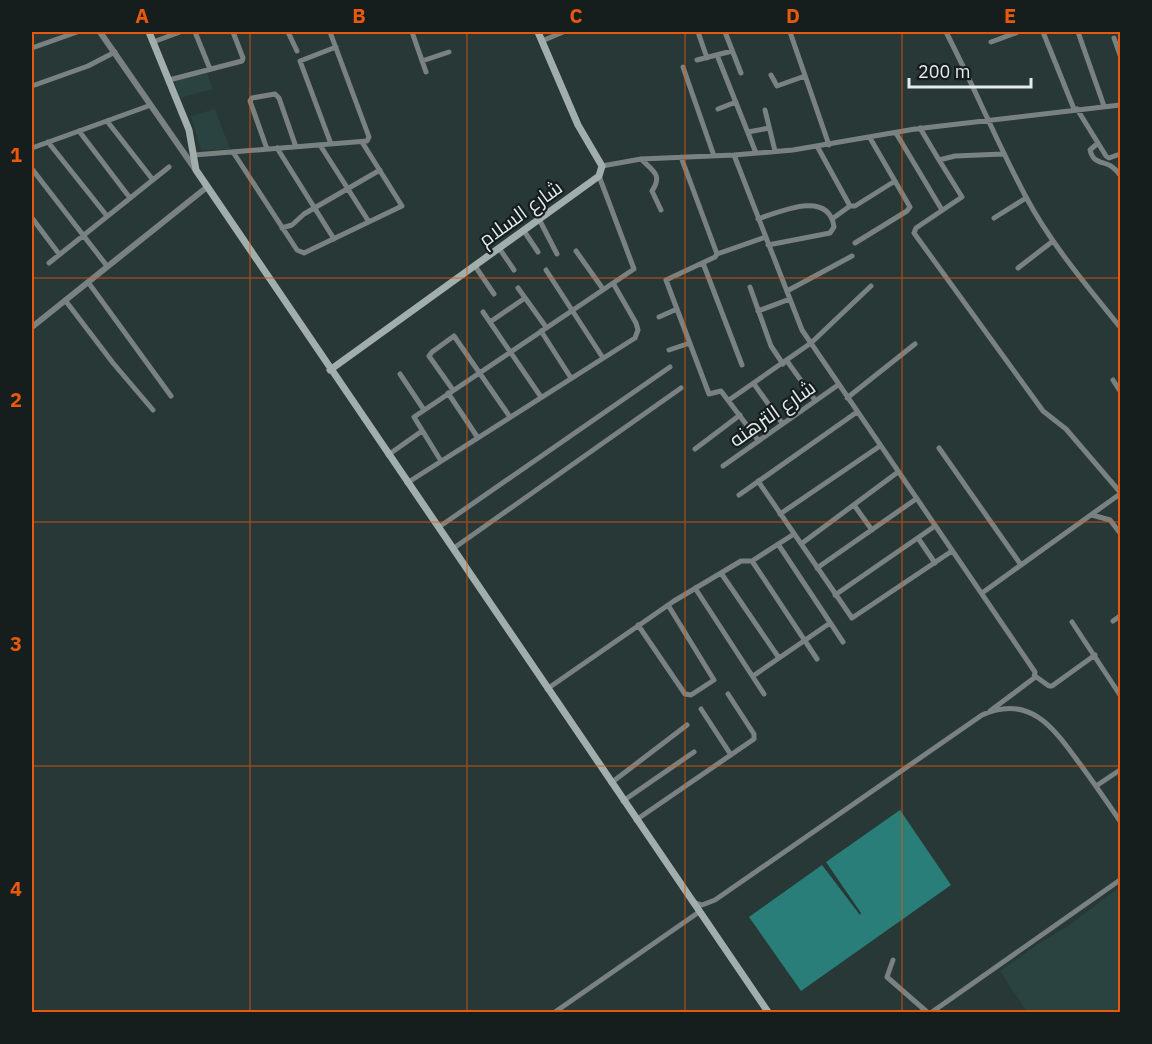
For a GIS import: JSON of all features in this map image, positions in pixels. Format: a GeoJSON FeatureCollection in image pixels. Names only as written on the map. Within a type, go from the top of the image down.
{"type":"FeatureCollection","features":[{"type":"Feature","properties":{"kind":"main road"},"geometry":{"type":"LineString","coordinates":[[149,32],[189,130],[196,170],[768,1012]]}},
{"type":"Feature","properties":{"kind":"main road"},"geometry":{"type":"LineString","coordinates":[[538,32],[578,125],[602,166],[599,176]]}},
{"type":"Feature","properties":{"kind":"main road","name":"شارع السلام"},"geometry":{"type":"LineString","coordinates":[[330,370],[599,176]]}},
{"type":"Feature","properties":{"kind":"street"},"geometry":{"type":"LineString","coordinates":[[32,48],[77,32]]}},
{"type":"Feature","properties":{"kind":"street"},"geometry":{"type":"LineString","coordinates":[[100,32],[196,170]]}},
{"type":"Feature","properties":{"kind":"street"},"geometry":{"type":"LineString","coordinates":[[153,42],[180,32]]}},
{"type":"Feature","properties":{"kind":"street"},"geometry":{"type":"LineString","coordinates":[[195,32],[210,69]]}},
{"type":"Feature","properties":{"kind":"street"},"geometry":{"type":"LineString","coordinates":[[169,80],[243,59],[233,32]]}},
{"type":"Feature","properties":{"kind":"street"},"geometry":{"type":"LineString","coordinates":[[288,32],[297,51]]}},
{"type":"Feature","properties":{"kind":"street"},"geometry":{"type":"LineString","coordinates":[[194,155],[367,141],[369,137],[330,32]]}},
{"type":"Feature","properties":{"kind":"street"},"geometry":{"type":"LineString","coordinates":[[412,32],[426,72]]}},
{"type":"Feature","properties":{"kind":"street"},"geometry":{"type":"LineString","coordinates":[[542,41],[563,32]]}},
{"type":"Feature","properties":{"kind":"street"},"geometry":{"type":"LineString","coordinates":[[698,32],[707,58]]}},
{"type":"Feature","properties":{"kind":"street"},"geometry":{"type":"LineString","coordinates":[[725,32],[741,73]]}},
{"type":"Feature","properties":{"kind":"street"},"geometry":{"type":"LineString","coordinates":[[790,32],[829,145]]}},
{"type":"Feature","properties":{"kind":"street"},"geometry":{"type":"LineString","coordinates":[[946,32],[1026,198],[1053,241],[1120,327]]}},
{"type":"Feature","properties":{"kind":"street"},"geometry":{"type":"LineString","coordinates":[[991,42],[1018,32]]}},
{"type":"Feature","properties":{"kind":"street"},"geometry":{"type":"LineString","coordinates":[[1043,32],[1076,109],[1109,158],[1120,154]]}},
{"type":"Feature","properties":{"kind":"street"},"geometry":{"type":"LineString","coordinates":[[1078,32],[1104,106]]}},
{"type":"Feature","properties":{"kind":"street"},"geometry":{"type":"LineString","coordinates":[[1114,38],[1120,55]]}},
{"type":"Feature","properties":{"kind":"street"},"geometry":{"type":"LineString","coordinates":[[331,144],[300,61],[336,47]]}},
{"type":"Feature","properties":{"kind":"street"},"geometry":{"type":"LineString","coordinates":[[697,60],[732,51]]}},
{"type":"Feature","properties":{"kind":"street"},"geometry":{"type":"LineString","coordinates":[[32,86],[88,66],[115,52]]}},
{"type":"Feature","properties":{"kind":"street"},"geometry":{"type":"LineString","coordinates":[[422,61],[449,52]]}},
{"type":"Feature","properties":{"kind":"street"},"geometry":{"type":"LineString","coordinates":[[717,55],[756,153]]}},
{"type":"Feature","properties":{"kind":"street"},"geometry":{"type":"LineString","coordinates":[[683,67],[714,156]]}},
{"type":"Feature","properties":{"kind":"street"},"geometry":{"type":"LineString","coordinates":[[771,75],[777,86],[805,76]]}},
{"type":"Feature","properties":{"kind":"street"},"geometry":{"type":"LineString","coordinates":[[267,149],[250,101],[252,98],[275,94],[279,98],[296,147]]}},
{"type":"Feature","properties":{"kind":"street"},"geometry":{"type":"LineString","coordinates":[[718,109],[736,102]]}},
{"type":"Feature","properties":{"kind":"street"},"geometry":{"type":"LineString","coordinates":[[32,148],[151,105]]}},
{"type":"Feature","properties":{"kind":"street"},"geometry":{"type":"LineString","coordinates":[[602,166],[641,159],[734,155],[829,145],[920,128],[1120,105]]}},
{"type":"Feature","properties":{"kind":"street"},"geometry":{"type":"LineString","coordinates":[[765,110],[775,151]]}},
{"type":"Feature","properties":{"kind":"street"},"geometry":{"type":"LineString","coordinates":[[107,121],[153,180]]}},
{"type":"Feature","properties":{"kind":"street"},"geometry":{"type":"LineString","coordinates":[[748,132],[770,128]]}},
{"type":"Feature","properties":{"kind":"street"},"geometry":{"type":"LineString","coordinates":[[920,128],[962,197],[916,228],[914,233],[1043,411],[1066,429],[1120,493],[982,593]]}},
{"type":"Feature","properties":{"kind":"street"},"geometry":{"type":"LineString","coordinates":[[78,131],[130,198]]}},
{"type":"Feature","properties":{"kind":"street"},"geometry":{"type":"LineString","coordinates":[[896,133],[942,210]]}},
{"type":"Feature","properties":{"kind":"street"},"geometry":{"type":"LineString","coordinates":[[855,243],[909,209],[870,138]]}},
{"type":"Feature","properties":{"kind":"street"},"geometry":{"type":"LineString","coordinates":[[48,142],[107,216]]}},
{"type":"Feature","properties":{"kind":"street"},"geometry":{"type":"LineString","coordinates":[[233,152],[297,250],[302,253],[403,205],[362,142]]}},
{"type":"Feature","properties":{"kind":"street"},"geometry":{"type":"LineString","coordinates":[[1098,143],[1090,150],[1093,158],[1111,166],[1120,174]]}},
{"type":"Feature","properties":{"kind":"street"},"geometry":{"type":"LineString","coordinates":[[320,145],[369,222]]}},
{"type":"Feature","properties":{"kind":"street"},"geometry":{"type":"LineString","coordinates":[[817,146],[850,206]]}},
{"type":"Feature","properties":{"kind":"street"},"geometry":{"type":"LineString","coordinates":[[277,148],[334,239]]}},
{"type":"Feature","properties":{"kind":"street"},"geometry":{"type":"LineString","coordinates":[[939,160],[955,156],[1003,153]]}},
{"type":"Feature","properties":{"kind":"street"},"geometry":{"type":"LineString","coordinates":[[734,155],[802,330],[982,593],[1035,672],[1035,676],[1052,686],[1095,655]]}},
{"type":"Feature","properties":{"kind":"street"},"geometry":{"type":"LineString","coordinates":[[681,157],[717,254]]}},
{"type":"Feature","properties":{"kind":"street"},"geometry":{"type":"LineString","coordinates":[[641,159],[658,177],[658,182],[652,190],[662,210]]}},
{"type":"Feature","properties":{"kind":"street"},"geometry":{"type":"LineString","coordinates":[[49,263],[169,167]]}},
{"type":"Feature","properties":{"kind":"street"},"geometry":{"type":"LineString","coordinates":[[32,169],[107,266]]}},
{"type":"Feature","properties":{"kind":"street"},"geometry":{"type":"LineString","coordinates":[[282,228],[294,223],[314,207],[380,170]]}},
{"type":"Feature","properties":{"kind":"street"},"geometry":{"type":"LineString","coordinates":[[441,461],[414,418],[634,268],[599,176]]}},
{"type":"Feature","properties":{"kind":"street"},"geometry":{"type":"LineString","coordinates":[[832,219],[850,206],[855,206],[895,181]]}},
{"type":"Feature","properties":{"kind":"street"},"geometry":{"type":"LineString","coordinates":[[32,327],[207,187]]}},
{"type":"Feature","properties":{"kind":"street"},"geometry":{"type":"LineString","coordinates":[[994,218],[1026,198]]}},
{"type":"Feature","properties":{"kind":"street"},"geometry":{"type":"LineString","coordinates":[[758,219],[799,206],[813,205],[825,210],[832,219],[834,226],[830,233],[768,245]]}},
{"type":"Feature","properties":{"kind":"street"},"geometry":{"type":"LineString","coordinates":[[32,218],[59,254]]}},
{"type":"Feature","properties":{"kind":"street"},"geometry":{"type":"LineString","coordinates":[[539,219],[557,254]]}},
{"type":"Feature","properties":{"kind":"street"},"geometry":{"type":"LineString","coordinates":[[524,231],[538,252]]}},
{"type":"Feature","properties":{"kind":"street"},"geometry":{"type":"LineString","coordinates":[[758,440],[720,390],[709,394],[666,280],[717,254],[766,237]]}},
{"type":"Feature","properties":{"kind":"street"},"geometry":{"type":"LineString","coordinates":[[1018,268],[1053,241]]}},
{"type":"Feature","properties":{"kind":"street"},"geometry":{"type":"LineString","coordinates":[[499,248],[514,270]]}},
{"type":"Feature","properties":{"kind":"street"},"geometry":{"type":"LineString","coordinates":[[576,251],[603,289]]}},
{"type":"Feature","properties":{"kind":"street"},"geometry":{"type":"LineString","coordinates":[[787,291],[852,256]]}},
{"type":"Feature","properties":{"kind":"street"},"geometry":{"type":"LineString","coordinates":[[703,263],[742,365]]}},
{"type":"Feature","properties":{"kind":"street"},"geometry":{"type":"LineString","coordinates":[[475,266],[494,294]]}},
{"type":"Feature","properties":{"kind":"street"},"geometry":{"type":"LineString","coordinates":[[546,270],[603,358]]}},
{"type":"Feature","properties":{"kind":"street"},"geometry":{"type":"LineString","coordinates":[[88,282],[171,396]]}},
{"type":"Feature","properties":{"kind":"street"},"geometry":{"type":"LineString","coordinates":[[407,483],[635,338],[636,323],[613,283]]}},
{"type":"Feature","properties":{"kind":"street"},"geometry":{"type":"LineString","coordinates":[[729,400],[811,343],[871,286]]}},
{"type":"Feature","properties":{"kind":"street"},"geometry":{"type":"LineString","coordinates":[[750,287],[771,346],[814,400]]}},
{"type":"Feature","properties":{"kind":"street"},"geometry":{"type":"LineString","coordinates":[[518,288],[571,378]]}},
{"type":"Feature","properties":{"kind":"street"},"geometry":{"type":"LineString","coordinates":[[490,322],[525,298]]}},
{"type":"Feature","properties":{"kind":"street"},"geometry":{"type":"LineString","coordinates":[[758,310],[790,298]]}},
{"type":"Feature","properties":{"kind":"street"},"geometry":{"type":"LineString","coordinates":[[65,300],[112,363],[153,411]]}},
{"type":"Feature","properties":{"kind":"street"},"geometry":{"type":"LineString","coordinates":[[659,317],[677,309]]}},
{"type":"Feature","properties":{"kind":"street"},"geometry":{"type":"LineString","coordinates":[[483,312],[540,397]]}},
{"type":"Feature","properties":{"kind":"street"},"geometry":{"type":"LineString","coordinates":[[478,438],[429,356],[452,336],[456,337],[510,417]]}},
{"type":"Feature","properties":{"kind":"street"},"geometry":{"type":"LineString","coordinates":[[669,350],[690,343]]}},
{"type":"Feature","properties":{"kind":"street"},"geometry":{"type":"LineString","coordinates":[[847,398],[915,344]]}},
{"type":"Feature","properties":{"kind":"street"},"geometry":{"type":"LineString","coordinates":[[439,527],[670,367]]}},
{"type":"Feature","properties":{"kind":"street"},"geometry":{"type":"LineString","coordinates":[[400,374],[424,410]]}},
{"type":"Feature","properties":{"kind":"street"},"geometry":{"type":"LineString","coordinates":[[1113,380],[1120,391]]}},
{"type":"Feature","properties":{"kind":"street"},"geometry":{"type":"LineString","coordinates":[[754,384],[782,423]]}},
{"type":"Feature","properties":{"kind":"street","name":"شارع الترهنه"},"geometry":{"type":"LineString","coordinates":[[723,466],[838,385]]}},
{"type":"Feature","properties":{"kind":"street"},"geometry":{"type":"LineString","coordinates":[[454,548],[681,388]]}},
{"type":"Feature","properties":{"kind":"street"},"geometry":{"type":"LineString","coordinates":[[739,495],[857,412]]}},
{"type":"Feature","properties":{"kind":"street"},"geometry":{"type":"LineString","coordinates":[[695,449],[740,415]]}},
{"type":"Feature","properties":{"kind":"street"},"geometry":{"type":"LineString","coordinates":[[388,455],[422,431]]}},
{"type":"Feature","properties":{"kind":"street"},"geometry":{"type":"LineString","coordinates":[[780,514],[880,446]]}},
{"type":"Feature","properties":{"kind":"street"},"geometry":{"type":"LineString","coordinates":[[939,448],[1021,565]]}},
{"type":"Feature","properties":{"kind":"street"},"geometry":{"type":"LineString","coordinates":[[801,544],[898,472]]}},
{"type":"Feature","properties":{"kind":"street"},"geometry":{"type":"LineString","coordinates":[[758,481],[850,617],[854,618],[952,551]]}},
{"type":"Feature","properties":{"kind":"street"},"geometry":{"type":"LineString","coordinates":[[817,568],[916,499]]}},
{"type":"Feature","properties":{"kind":"street"},"geometry":{"type":"LineString","coordinates":[[854,505],[872,530]]}},
{"type":"Feature","properties":{"kind":"street"},"geometry":{"type":"LineString","coordinates":[[1092,515],[1110,520],[1120,533]]}},
{"type":"Feature","properties":{"kind":"street"},"geometry":{"type":"LineString","coordinates":[[835,595],[935,526]]}},
{"type":"Feature","properties":{"kind":"street"},"geometry":{"type":"LineString","coordinates":[[547,689],[695,588],[741,561],[752,561],[794,534]]}},
{"type":"Feature","properties":{"kind":"street"},"geometry":{"type":"LineString","coordinates":[[918,538],[935,563]]}},
{"type":"Feature","properties":{"kind":"street"},"geometry":{"type":"LineString","coordinates":[[778,544],[843,642]]}},
{"type":"Feature","properties":{"kind":"street"},"geometry":{"type":"LineString","coordinates":[[752,561],[817,659]]}},
{"type":"Feature","properties":{"kind":"street"},"geometry":{"type":"LineString","coordinates":[[721,573],[779,658]]}},
{"type":"Feature","properties":{"kind":"street"},"geometry":{"type":"LineString","coordinates":[[695,588],[764,694]]}},
{"type":"Feature","properties":{"kind":"street"},"geometry":{"type":"LineString","coordinates":[[638,625],[685,694],[691,695],[714,680],[668,605]]}},
{"type":"Feature","properties":{"kind":"street"},"geometry":{"type":"LineString","coordinates":[[1113,621],[1120,616]]}},
{"type":"Feature","properties":{"kind":"street"},"geometry":{"type":"LineString","coordinates":[[1072,622],[1120,695]]}},
{"type":"Feature","properties":{"kind":"street"},"geometry":{"type":"LineString","coordinates":[[753,676],[830,623]]}},
{"type":"Feature","properties":{"kind":"street"},"geometry":{"type":"LineString","coordinates":[[692,902],[702,905],[715,900],[972,721],[990,711],[1035,676]]}},
{"type":"Feature","properties":{"kind":"street"},"geometry":{"type":"LineString","coordinates":[[636,820],[754,736],[728,694]]}},
{"type":"Feature","properties":{"kind":"street"},"geometry":{"type":"LineString","coordinates":[[701,709],[731,754]]}},
{"type":"Feature","properties":{"kind":"street"},"geometry":{"type":"LineString","coordinates":[[990,711],[1018,709],[1048,723],[1120,821]]}},
{"type":"Feature","properties":{"kind":"street"},"geometry":{"type":"LineString","coordinates":[[611,783],[687,725]]}},
{"type":"Feature","properties":{"kind":"street"},"geometry":{"type":"LineString","coordinates":[[623,801],[694,752]]}},
{"type":"Feature","properties":{"kind":"street"},"geometry":{"type":"LineString","coordinates":[[1096,786],[1120,770]]}},
{"type":"Feature","properties":{"kind":"street"},"geometry":{"type":"LineString","coordinates":[[934,1012],[1120,880]]}},
{"type":"Feature","properties":{"kind":"street"},"geometry":{"type":"LineString","coordinates":[[555,1012],[699,912]]}},
{"type":"Feature","properties":{"kind":"street"},"geometry":{"type":"LineString","coordinates":[[893,960],[886,977],[927,1012]]}},
{"type":"Feature","properties":{"kind":"shaded area"},"geometry":{"type":"Polygon","coordinates":[[[207,72],[213,89],[180,98],[174,81],[207,72]]]}},
{"type":"Feature","properties":{"kind":"shaded area"},"geometry":{"type":"Polygon","coordinates":[[[215,109],[230,149],[201,150],[191,116],[215,109]]]}},
{"type":"Feature","properties":{"kind":"shaded area"},"geometry":{"type":"Polygon","coordinates":[[[1120,887],[1120,1012],[1027,1012],[1000,971],[1068,926],[1120,887]]]}},
{"type":"Feature","properties":{"kind":"water"},"geometry":{"type":"Polygon","coordinates":[[[900,810],[951,885],[801,991],[749,917],[822,865],[860,915],[861,913],[826,862],[900,810]]]}}]}
